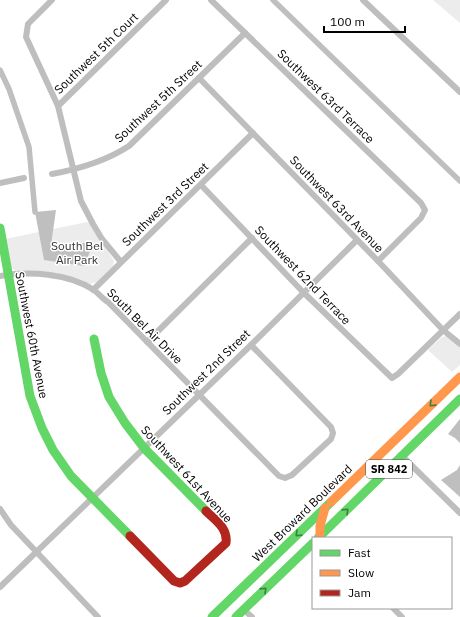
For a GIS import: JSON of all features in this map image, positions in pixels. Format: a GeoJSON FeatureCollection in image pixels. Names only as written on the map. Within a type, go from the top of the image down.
{"type":"FeatureCollection","features":[{"type":"Feature","properties":{"kind":"street"},"geometry":{"type":"LineString","coordinates":[[52,0],[28,24],[26,37],[58,106],[82,201],[102,239],[121,262]]}},
{"type":"Feature","properties":{"kind":"street","name":"Southwest 5th Court"},"geometry":{"type":"LineString","coordinates":[[58,106],[166,0]]}},
{"type":"Feature","properties":{"kind":"street","name":"Southwest 63rd Terrace"},"geometry":{"type":"LineString","coordinates":[[211,0],[421,204],[425,210],[421,218],[378,261]]}},
{"type":"Feature","properties":{"kind":"street"},"geometry":{"type":"LineString","coordinates":[[363,0],[460,92]]}},
{"type":"Feature","properties":{"kind":"street","name":"Southwest 5th Street"},"geometry":{"type":"LineString","coordinates":[[52,174],[74,170],[116,154],[129,146],[245,33]]}},
{"type":"Feature","properties":{"kind":"street","name":"Southwest 63rd Avenue"},"geometry":{"type":"LineString","coordinates":[[199,78],[378,261],[443,330],[460,344]]}},
{"type":"Feature","properties":{"kind":"street","name":"Southwest 3rd Street"},"geometry":{"type":"LineString","coordinates":[[93,290],[253,133]]}},
{"type":"Feature","properties":{"kind":"street"},"geometry":{"type":"LineString","coordinates":[[0,183],[24,178]]}},
{"type":"Feature","properties":{"kind":"street","name":"Southwest 62nd Terrace"},"geometry":{"type":"LineString","coordinates":[[201,185],[303,292],[392,378],[443,330]]}},
{"type":"Feature","properties":{"kind":"street","name":"Southwest 60th Avenue"},"geometry":{"type":"LineString","coordinates":[[0,228],[4,276],[30,396],[42,428],[53,450],[71,476],[92,498],[174,581],[180,583]]}},
{"type":"Feature","properties":{"kind":"street"},"geometry":{"type":"LineString","coordinates":[[147,342],[252,238]]}},
{"type":"Feature","properties":{"kind":"street","name":"Southwest 2nd Street"},"geometry":{"type":"LineString","coordinates":[[0,587],[251,345],[357,240]]}},
{"type":"Feature","properties":{"kind":"street","name":"South Bel Air Drive"},"geometry":{"type":"LineString","coordinates":[[4,276],[30,273],[50,275],[70,280],[93,290],[108,302],[279,476],[285,478],[292,475],[331,439],[333,433],[331,426],[251,345]]}},
{"type":"Feature","properties":{"kind":"street"},"geometry":{"type":"LineString","coordinates":[[443,330],[460,314]]}},
{"type":"Feature","properties":{"kind":"street","name":"Southwest 61st Avenue"},"geometry":{"type":"LineString","coordinates":[[94,339],[101,373],[109,397],[125,423],[144,448],[225,530],[227,536],[226,543],[186,581],[180,583]]}},
{"type":"Feature","properties":{"kind":"street","name":"West Broward Boulevard"},"geometry":{"type":"LineString","coordinates":[[212,617],[460,377]]}},
{"type":"Feature","properties":{"kind":"street"},"geometry":{"type":"LineString","coordinates":[[437,422],[438,413],[460,391]]}},
{"type":"Feature","properties":{"kind":"street","name":"SR 842"},"geometry":{"type":"LineString","coordinates":[[320,537],[460,399]]}},
{"type":"Feature","properties":{"kind":"street"},"geometry":{"type":"LineString","coordinates":[[402,456],[460,514]]}},
{"type":"Feature","properties":{"kind":"street"},"geometry":{"type":"LineString","coordinates":[[320,537],[320,526],[326,506]]}},
{"type":"Feature","properties":{"kind":"street"},"geometry":{"type":"LineString","coordinates":[[0,509],[11,525],[98,617]]}},
{"type":"Feature","properties":{"kind":"street"},"geometry":{"type":"LineString","coordinates":[[236,617],[312,544]]}},
{"type":"Feature","properties":{"kind":"street"},"geometry":{"type":"LineString","coordinates":[[394,609],[402,617]]}},
{"type":"Feature","properties":{"kind":"street"},"geometry":{"type":"LineString","coordinates":[[244,610],[252,617]]}},
{"type":"Feature","properties":{"kind":"green space"},"geometry":{"type":"Polygon","coordinates":[[[433,0],[460,0],[460,23],[433,0]]]}},
{"type":"Feature","properties":{"kind":"green space","name":"South Bel Air Park"},"geometry":{"type":"Polygon","coordinates":[[[87,222],[90,223],[114,261],[113,266],[97,282],[90,284],[48,272],[15,271],[11,267],[5,239],[87,222]]]}},
{"type":"Feature","properties":{"kind":"green space"},"geometry":{"type":"Polygon","coordinates":[[[446,336],[460,347],[460,365],[452,372],[428,350],[442,337],[446,336]]]}},
{"type":"Feature","properties":{"kind":"shaded area"},"geometry":{"type":"Polygon","coordinates":[[[56,210],[51,245],[84,243],[91,249],[84,266],[44,260],[35,212],[56,210]]]}},
{"type":"Feature","properties":{"kind":"shaded area"},"geometry":{"type":"Polygon","coordinates":[[[460,419],[460,443],[448,434],[460,419]]]}},
{"type":"Feature","properties":{"kind":"shaded area"},"geometry":{"type":"Polygon","coordinates":[[[460,465],[460,497],[441,480],[457,470],[460,465]]]}},
{"type":"Feature","properties":{"kind":"waterway"},"geometry":{"type":"LineString","coordinates":[[273,0],[460,181]]}},
{"type":"Feature","properties":{"kind":"waterway"},"geometry":{"type":"LineString","coordinates":[[0,70],[9,89],[29,147],[35,212]]}},
{"type":"Feature","properties":{"kind":"traffic: fast"},"geometry":{"type":"LineString","coordinates":[[0,228],[30,396],[42,428],[53,450],[71,476],[130,536]]}},
{"type":"Feature","properties":{"kind":"traffic: fast"},"geometry":{"type":"LineString","coordinates":[[94,339],[101,373],[109,397],[125,423],[144,448],[206,511]]}},
{"type":"Feature","properties":{"kind":"traffic: fast"},"geometry":{"type":"LineString","coordinates":[[319,537],[460,399]]}},
{"type":"Feature","properties":{"kind":"traffic: fast"},"geometry":{"type":"LineString","coordinates":[[212,617],[331,502]]}},
{"type":"Feature","properties":{"kind":"traffic: fast"},"geometry":{"type":"LineString","coordinates":[[236,617],[312,544]]}},
{"type":"Feature","properties":{"kind":"traffic: slow"},"geometry":{"type":"LineString","coordinates":[[331,502],[460,377]]}},
{"type":"Feature","properties":{"kind":"traffic: slow"},"geometry":{"type":"LineString","coordinates":[[320,536],[320,526],[325,508]]}},
{"type":"Feature","properties":{"kind":"traffic: jam"},"geometry":{"type":"LineString","coordinates":[[130,536],[174,581],[180,583],[185,581],[226,543],[223,529],[206,511]]}}]}
